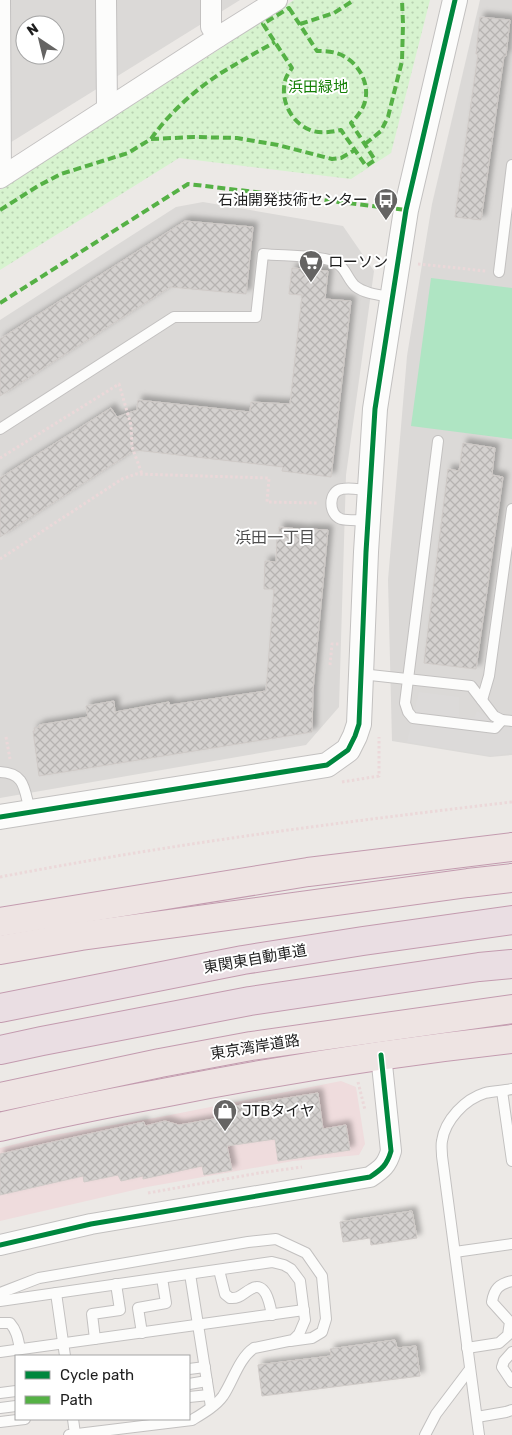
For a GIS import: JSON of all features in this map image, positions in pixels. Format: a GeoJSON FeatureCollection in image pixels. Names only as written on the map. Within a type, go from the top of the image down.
{"type":"FeatureCollection","features":[{"type":"Feature","properties":{"kind":"highway"},"geometry":{"type":"LineString","coordinates":[[0,922],[308,872],[512,847]]}},
{"type":"Feature","properties":{"kind":"highway"},"geometry":{"type":"LineString","coordinates":[[0,950],[81,936],[512,878]]}},
{"type":"Feature","properties":{"kind":"highway","name":"東関東自動車道"},"geometry":{"type":"LineString","coordinates":[[0,1008],[243,960],[512,920]]}},
{"type":"Feature","properties":{"kind":"highway"},"geometry":{"type":"LineString","coordinates":[[0,1050],[250,1001],[469,968],[512,964]]}},
{"type":"Feature","properties":{"kind":"highway","name":"東京湾岸道路"},"geometry":{"type":"LineString","coordinates":[[0,1097],[251,1046],[512,1009]]}},
{"type":"Feature","properties":{"kind":"highway"},"geometry":{"type":"LineString","coordinates":[[0,1127],[52,1114],[244,1077],[381,1055],[512,1039]]}},
{"type":"Feature","properties":{"kind":"street"},"geometry":{"type":"LineString","coordinates":[[0,0],[1,178]]}},
{"type":"Feature","properties":{"kind":"street"},"geometry":{"type":"LineString","coordinates":[[106,0],[107,109]]}},
{"type":"Feature","properties":{"kind":"street"},"geometry":{"type":"LineString","coordinates":[[211,0],[211,27],[218,37]]}},
{"type":"Feature","properties":{"kind":"street"},"geometry":{"type":"LineString","coordinates":[[1,178],[277,0]]}},
{"type":"Feature","properties":{"kind":"street"},"geometry":{"type":"LineString","coordinates":[[0,816],[327,765],[348,750],[359,724],[375,409],[412,177],[456,0]]}},
{"type":"Feature","properties":{"kind":"street"},"geometry":{"type":"LineString","coordinates":[[0,1246],[91,1224],[370,1177],[381,1170],[389,1160],[391,1151],[381,1055]]}},
{"type":"Feature","properties":{"kind":"lane"},"geometry":{"type":"LineString","coordinates":[[499,272],[512,165]]}},
{"type":"Feature","properties":{"kind":"lane"},"geometry":{"type":"LineString","coordinates":[[0,429],[174,317],[256,317],[263,254],[332,261],[344,268],[354,285],[364,292],[392,297]]}},
{"type":"Feature","properties":{"kind":"lane"},"geometry":{"type":"LineString","coordinates":[[438,441],[405,702],[408,712],[413,718],[495,728],[507,721]]}},
{"type":"Feature","properties":{"kind":"lane"},"geometry":{"type":"LineString","coordinates":[[368,520],[341,519],[336,516],[332,509],[331,500],[341,489],[370,490]]}},
{"type":"Feature","properties":{"kind":"lane"},"geometry":{"type":"LineString","coordinates":[[482,700],[489,676],[512,509]]}},
{"type":"Feature","properties":{"kind":"lane"},"geometry":{"type":"LineString","coordinates":[[361,674],[471,686],[494,716],[507,721]]}},
{"type":"Feature","properties":{"kind":"lane"},"geometry":{"type":"LineString","coordinates":[[0,772],[13,774],[22,782],[30,811]]}},
{"type":"Feature","properties":{"kind":"lane"},"geometry":{"type":"LineString","coordinates":[[480,1435],[442,1156],[442,1142],[445,1129],[456,1114],[474,1098],[484,1093],[507,1090],[512,1161]]}},
{"type":"Feature","properties":{"kind":"lane"},"geometry":{"type":"LineString","coordinates":[[0,1293],[40,1278],[248,1242],[276,1239],[306,1254],[322,1276],[326,1318],[322,1332],[312,1338],[254,1348],[249,1351],[243,1358],[222,1398],[192,1420],[72,1435],[73,1420]]}},
{"type":"Feature","properties":{"kind":"lane"},"geometry":{"type":"LineString","coordinates":[[455,1252],[512,1244]]}},
{"type":"Feature","properties":{"kind":"lane"},"geometry":{"type":"LineString","coordinates":[[0,1301],[272,1262],[284,1265],[300,1281],[305,1320],[299,1334],[293,1340],[285,1342]]}},
{"type":"Feature","properties":{"kind":"lane"},"geometry":{"type":"LineString","coordinates":[[219,1270],[225,1294],[230,1298],[238,1298],[249,1289],[256,1286],[260,1287],[269,1300],[272,1315]]}},
{"type":"Feature","properties":{"kind":"lane"},"geometry":{"type":"LineString","coordinates":[[190,1274],[211,1407]]}},
{"type":"Feature","properties":{"kind":"lane"},"geometry":{"type":"LineString","coordinates":[[142,1332],[138,1308],[166,1303],[162,1278]]}},
{"type":"Feature","properties":{"kind":"lane"},"geometry":{"type":"LineString","coordinates":[[468,1348],[499,1343],[508,1335],[510,1322],[492,1302],[493,1295],[498,1287],[512,1281]]}},
{"type":"Feature","properties":{"kind":"lane"},"geometry":{"type":"LineString","coordinates":[[95,1339],[92,1314],[120,1310],[116,1284]]}},
{"type":"Feature","properties":{"kind":"lane"},"geometry":{"type":"LineString","coordinates":[[56,1293],[64,1355]]}},
{"type":"Feature","properties":{"kind":"lane"},"geometry":{"type":"LineString","coordinates":[[0,1352],[304,1310]]}},
{"type":"Feature","properties":{"kind":"lane"},"geometry":{"type":"LineString","coordinates":[[0,1323],[10,1323],[14,1327],[20,1349]]}},
{"type":"Feature","properties":{"kind":"lane"},"geometry":{"type":"LineString","coordinates":[[512,1352],[504,1361],[502,1367],[512,1382]]}},
{"type":"Feature","properties":{"kind":"lane"},"geometry":{"type":"LineString","coordinates":[[190,1369],[205,1367]]}},
{"type":"Feature","properties":{"kind":"lane"},"geometry":{"type":"LineString","coordinates":[[425,1435],[436,1414],[470,1369]]}},
{"type":"Feature","properties":{"kind":"lane"},"geometry":{"type":"LineString","coordinates":[[190,1384],[207,1381]]}},
{"type":"Feature","properties":{"kind":"lane"},"geometry":{"type":"LineString","coordinates":[[0,1393],[15,1390]]}},
{"type":"Feature","properties":{"kind":"lane"},"geometry":{"type":"LineString","coordinates":[[190,1397],[209,1395]]}},
{"type":"Feature","properties":{"kind":"lane"},"geometry":{"type":"LineString","coordinates":[[0,1408],[15,1406]]}},
{"type":"Feature","properties":{"kind":"lane"},"geometry":{"type":"LineString","coordinates":[[477,1417],[512,1410]]}},
{"type":"Feature","properties":{"kind":"lane"},"geometry":{"type":"LineString","coordinates":[[0,1422],[17,1420]]}},
{"type":"Feature","properties":{"kind":"path"},"geometry":{"type":"LineString","coordinates":[[424,265],[499,272]]}},
{"type":"Feature","properties":{"kind":"path"},"geometry":{"type":"LineString","coordinates":[[0,458],[119,384],[130,425],[132,447],[142,474]]}},
{"type":"Feature","properties":{"kind":"path"},"geometry":{"type":"LineString","coordinates":[[0,558],[122,479],[136,474],[269,478],[267,502],[331,504]]}},
{"type":"Feature","properties":{"kind":"path"},"geometry":{"type":"LineString","coordinates":[[330,665],[332,644],[344,644]]}},
{"type":"Feature","properties":{"kind":"path"},"geometry":{"type":"LineString","coordinates":[[6,737],[13,774]]}},
{"type":"Feature","properties":{"kind":"path"},"geometry":{"type":"LineString","coordinates":[[0,877],[73,862],[303,827],[512,802]]}},
{"type":"Feature","properties":{"kind":"path"},"geometry":{"type":"LineString","coordinates":[[350,1079],[359,1082],[367,1119]]}},
{"type":"Feature","properties":{"kind":"path"},"geometry":{"type":"LineString","coordinates":[[142,1194],[249,1174],[307,1166]]}},
{"type":"Feature","properties":{"kind":"shaded area"},"geometry":{"type":"Polygon","coordinates":[[[0,0],[240,0],[0,149],[0,0]]]}},
{"type":"Feature","properties":{"kind":"shaded area"},"geometry":{"type":"Polygon","coordinates":[[[480,0],[512,0],[512,755],[490,757],[392,741],[388,580],[407,356],[432,204],[480,0]]]}},
{"type":"Feature","properties":{"kind":"shaded area"},"geometry":{"type":"Polygon","coordinates":[[[203,202],[343,226],[374,271],[346,475],[339,707],[306,745],[0,798],[0,320],[176,207],[203,202]]]}},
{"type":"Feature","properties":{"kind":"shaded area"},"geometry":{"type":"Polygon","coordinates":[[[419,692],[459,697],[459,717],[475,717],[477,711],[507,728],[512,727],[512,753],[491,756],[407,742],[419,692]]]}},
{"type":"Feature","properties":{"kind":"shaded area"},"geometry":{"type":"Polygon","coordinates":[[[341,1081],[356,1087],[365,1144],[359,1155],[293,1161],[147,1187],[0,1221],[0,1148],[48,1136],[160,1117],[341,1081]]]}},
{"type":"Feature","properties":{"kind":"green space","name":"浜田緑地"},"geometry":{"type":"Polygon","coordinates":[[[294,0],[430,0],[391,153],[351,179],[179,158],[0,270],[0,190],[294,0]]]}},
{"type":"Feature","properties":{"kind":"green space"},"geometry":{"type":"Polygon","coordinates":[[[431,278],[512,288],[512,439],[411,426],[431,278]]]}},
{"type":"Feature","properties":{"kind":"building"},"geometry":{"type":"Polygon","coordinates":[[[480,17],[510,20],[481,220],[455,217],[478,54],[476,54],[480,17]]]}},
{"type":"Feature","properties":{"kind":"building"},"geometry":{"type":"Polygon","coordinates":[[[185,221],[253,227],[246,294],[170,287],[0,396],[0,339],[185,221]]]}},
{"type":"Feature","properties":{"kind":"building"},"geometry":{"type":"Polygon","coordinates":[[[292,268],[328,271],[325,299],[351,301],[331,477],[282,471],[283,467],[135,450],[0,537],[0,478],[111,408],[117,417],[137,410],[138,400],[250,412],[251,402],[290,404],[302,295],[289,294],[292,268]]]}},
{"type":"Feature","properties":{"kind":"building"},"geometry":{"type":"Polygon","coordinates":[[[463,443],[495,448],[492,475],[503,477],[476,669],[424,663],[448,469],[459,471],[463,443]]]}},
{"type":"Feature","properties":{"kind":"building"},"geometry":{"type":"Polygon","coordinates":[[[279,527],[328,530],[313,690],[312,732],[39,776],[34,728],[40,727],[39,725],[88,717],[86,706],[114,701],[115,712],[169,702],[170,705],[266,691],[274,589],[264,589],[265,561],[276,562],[279,527]]]}},
{"type":"Feature","properties":{"kind":"building"},"geometry":{"type":"Polygon","coordinates":[[[318,1093],[323,1129],[346,1125],[350,1150],[278,1161],[275,1139],[227,1146],[232,1170],[204,1175],[202,1166],[143,1179],[143,1176],[121,1181],[118,1175],[84,1182],[83,1176],[0,1195],[0,1154],[144,1122],[145,1126],[165,1121],[179,1125],[225,1117],[223,1108],[318,1093]]]}},
{"type":"Feature","properties":{"kind":"building"},"geometry":{"type":"Polygon","coordinates":[[[412,1211],[417,1238],[371,1245],[370,1238],[343,1242],[340,1222],[412,1211]]]}},
{"type":"Feature","properties":{"kind":"building"},"geometry":{"type":"Polygon","coordinates":[[[395,1340],[397,1348],[416,1346],[420,1376],[262,1396],[258,1365],[331,1356],[330,1349],[395,1340]]]}},
{"type":"Feature","properties":{"kind":"marked path"},"geometry":{"type":"LineString","coordinates":[[300,24],[334,13],[354,0]]}},
{"type":"Feature","properties":{"kind":"marked path"},"geometry":{"type":"LineString","coordinates":[[365,144],[381,131],[388,117],[402,61],[402,0]]}},
{"type":"Feature","properties":{"kind":"marked path"},"geometry":{"type":"LineString","coordinates":[[289,8],[317,51],[331,52],[344,56],[362,74],[365,82],[366,99],[361,111],[351,123],[375,160],[366,166],[341,130],[329,132],[310,130],[297,121],[288,108],[285,101],[284,86],[286,77],[292,68],[263,24],[289,8]]}},
{"type":"Feature","properties":{"kind":"marked path"},"geometry":{"type":"LineString","coordinates":[[151,139],[174,111],[202,87],[221,73],[275,42]]}},
{"type":"Feature","properties":{"kind":"marked path"},"geometry":{"type":"LineString","coordinates":[[0,210],[61,174],[128,153],[151,139],[237,138],[278,145],[332,159],[341,158],[355,150]]}},
{"type":"Feature","properties":{"kind":"marked path"},"geometry":{"type":"LineString","coordinates":[[0,303],[188,184],[406,210]]}},
{"type":"Feature","properties":{"kind":"cycle path"},"geometry":{"type":"LineString","coordinates":[[0,817],[327,765],[348,750],[359,724],[366,552],[375,409],[406,210],[455,0]]}},
{"type":"Feature","properties":{"kind":"cycle path"},"geometry":{"type":"LineString","coordinates":[[0,1245],[91,1224],[370,1177],[384,1166],[391,1151],[381,1055]]}},
{"type":"Feature","properties":{"kind":"place","name":"石油開発技術センター"},"geometry":{"type":"Point","coordinates":[386,221]}},
{"type":"Feature","properties":{"kind":"place","name":"ローソン"},"geometry":{"type":"Point","coordinates":[311,283]}},
{"type":"Feature","properties":{"kind":"place","name":"JTBタイヤ"},"geometry":{"type":"Point","coordinates":[225,1132]}},
{"type":"Feature","properties":{"kind":"district","name":"浜田一丁目"},"geometry":{"type":"Point","coordinates":[275,537]}}]}
